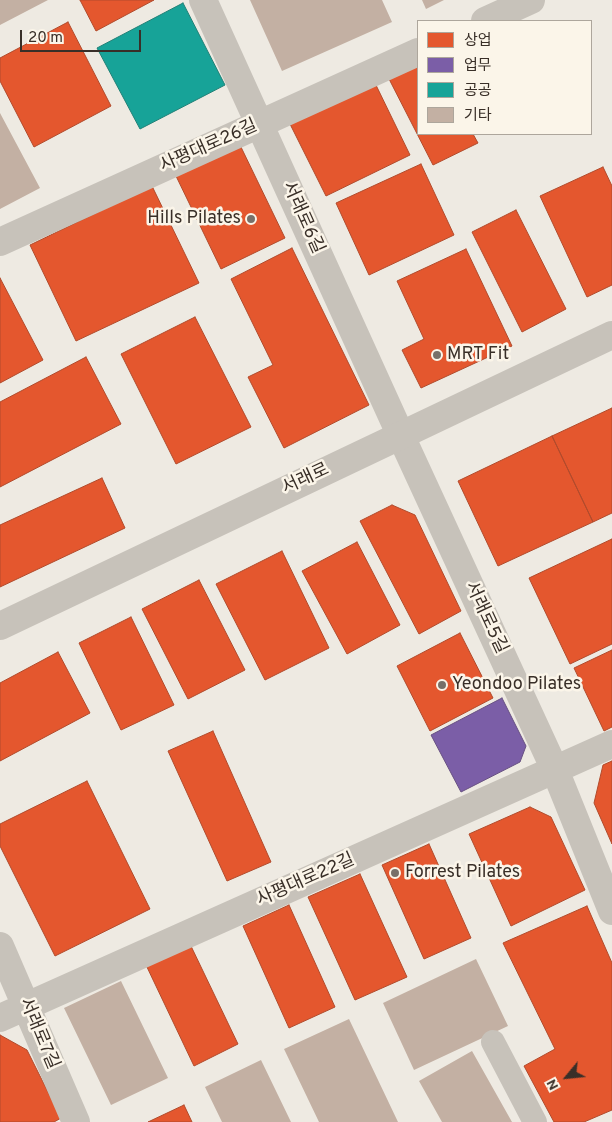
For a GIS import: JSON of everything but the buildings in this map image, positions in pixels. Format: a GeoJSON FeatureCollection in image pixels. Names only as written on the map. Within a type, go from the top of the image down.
{"type":"FeatureCollection","features":[{"type":"Feature","properties":{"kind":"street","name":"서래로6길"},"geometry":{"type":"LineString","coordinates":[[203,0],[400,436]]}},
{"type":"Feature","properties":{"kind":"street"},"geometry":{"type":"LineString","coordinates":[[487,20],[532,0]]}},
{"type":"Feature","properties":{"kind":"street","name":"사평대로26길"},"geometry":{"type":"LineString","coordinates":[[0,242],[417,52]]}},
{"type":"Feature","properties":{"kind":"street","name":"서래로"},"geometry":{"type":"LineString","coordinates":[[0,626],[612,335]]}},
{"type":"Feature","properties":{"kind":"street","name":"서래로5길"},"geometry":{"type":"LineString","coordinates":[[400,436],[555,770],[612,911]]}},
{"type":"Feature","properties":{"kind":"street","name":"사평대로22길"},"geometry":{"type":"LineString","coordinates":[[0,1018],[612,744]]}},
{"type":"Feature","properties":{"kind":"street","name":"서래로7길"},"geometry":{"type":"LineString","coordinates":[[0,946],[76,1122]]}},
{"type":"Feature","properties":{"kind":"lane"},"geometry":{"type":"LineString","coordinates":[[493,1042],[535,1122]]}},
{"type":"Feature","properties":{"kind":"place","name":"Hills Pilates"},"geometry":{"type":"Point","coordinates":[251,219]}},
{"type":"Feature","properties":{"kind":"place","name":"MRT Fit"},"geometry":{"type":"Point","coordinates":[437,355]}},
{"type":"Feature","properties":{"kind":"place","name":"Yeondoo Pilates"},"geometry":{"type":"Point","coordinates":[442,685]}},
{"type":"Feature","properties":{"kind":"place","name":"Forrest Pilates"},"geometry":{"type":"Point","coordinates":[395,873]}}]}
